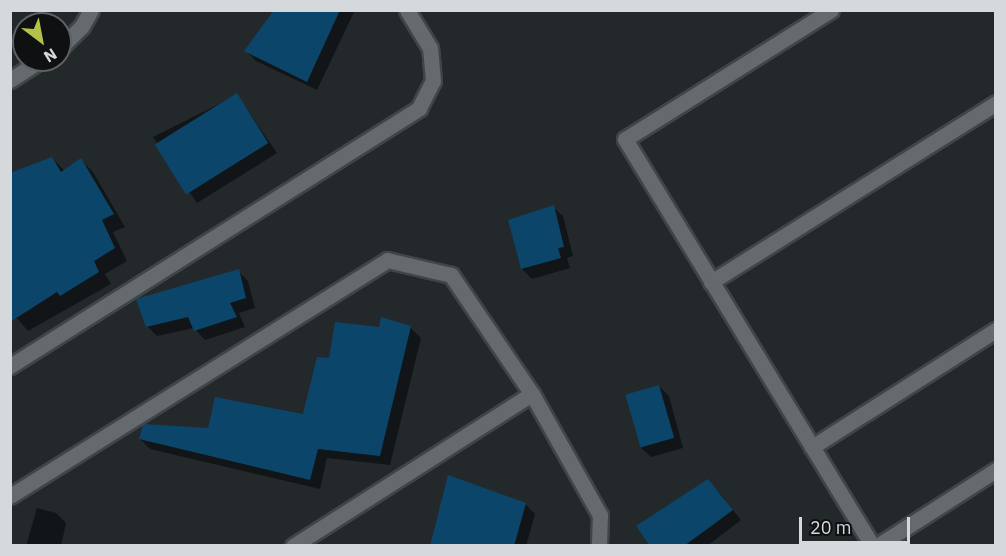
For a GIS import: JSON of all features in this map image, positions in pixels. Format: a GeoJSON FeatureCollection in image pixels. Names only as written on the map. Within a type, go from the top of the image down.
{"type":"FeatureCollection","features":[{"type":"Feature","properties":{"kind":"street"},"geometry":{"type":"LineString","coordinates":[[72,36],[82,26],[91,10]]}},
{"type":"Feature","properties":{"kind":"street"},"geometry":{"type":"LineString","coordinates":[[10,366],[419,108],[433,81],[430,48],[407,10]]}},
{"type":"Feature","properties":{"kind":"street"},"geometry":{"type":"LineString","coordinates":[[831,10],[625,139],[872,546]]}},
{"type":"Feature","properties":{"kind":"street"},"geometry":{"type":"LineString","coordinates":[[711,282],[996,103]]}},
{"type":"Feature","properties":{"kind":"street"},"geometry":{"type":"LineString","coordinates":[[10,496],[387,260],[452,275],[532,394],[600,515],[599,546]]}},
{"type":"Feature","properties":{"kind":"street"},"geometry":{"type":"LineString","coordinates":[[812,447],[996,330]]}},
{"type":"Feature","properties":{"kind":"street"},"geometry":{"type":"LineString","coordinates":[[293,546],[532,394]]}},
{"type":"Feature","properties":{"kind":"street"},"geometry":{"type":"LineString","coordinates":[[877,546],[996,470]]}},
{"type":"Feature","properties":{"kind":"building"},"geometry":{"type":"Polygon","coordinates":[[[274,10],[340,10],[307,82],[244,51],[274,10]]]}},
{"type":"Feature","properties":{"kind":"building"},"geometry":{"type":"Polygon","coordinates":[[[237,93],[268,143],[186,194],[155,144],[237,93]]]}},
{"type":"Feature","properties":{"kind":"building"},"geometry":{"type":"Polygon","coordinates":[[[52,157],[61,172],[81,158],[114,214],[102,220],[115,248],[94,261],[99,272],[60,296],[57,292],[10,322],[10,173],[52,157]]]}},
{"type":"Feature","properties":{"kind":"building"},"geometry":{"type":"Polygon","coordinates":[[[554,205],[564,247],[558,248],[561,258],[521,269],[508,220],[554,205]]]}},
{"type":"Feature","properties":{"kind":"building"},"geometry":{"type":"Polygon","coordinates":[[[239,269],[246,298],[230,303],[237,317],[194,331],[188,317],[146,327],[136,299],[239,269]]]}},
{"type":"Feature","properties":{"kind":"building"},"geometry":{"type":"Polygon","coordinates":[[[381,317],[411,326],[380,456],[318,449],[310,480],[139,439],[143,424],[208,428],[215,397],[303,414],[317,357],[329,358],[335,322],[379,327],[381,317]]]}},
{"type":"Feature","properties":{"kind":"building"},"geometry":{"type":"Polygon","coordinates":[[[659,385],[674,438],[641,448],[625,395],[659,385]]]}},
{"type":"Feature","properties":{"kind":"building"},"geometry":{"type":"Polygon","coordinates":[[[448,475],[526,503],[514,546],[430,546],[448,475]]]}},
{"type":"Feature","properties":{"kind":"building"},"geometry":{"type":"Polygon","coordinates":[[[708,479],[733,510],[684,546],[650,546],[636,526],[708,479]]]}}]}
